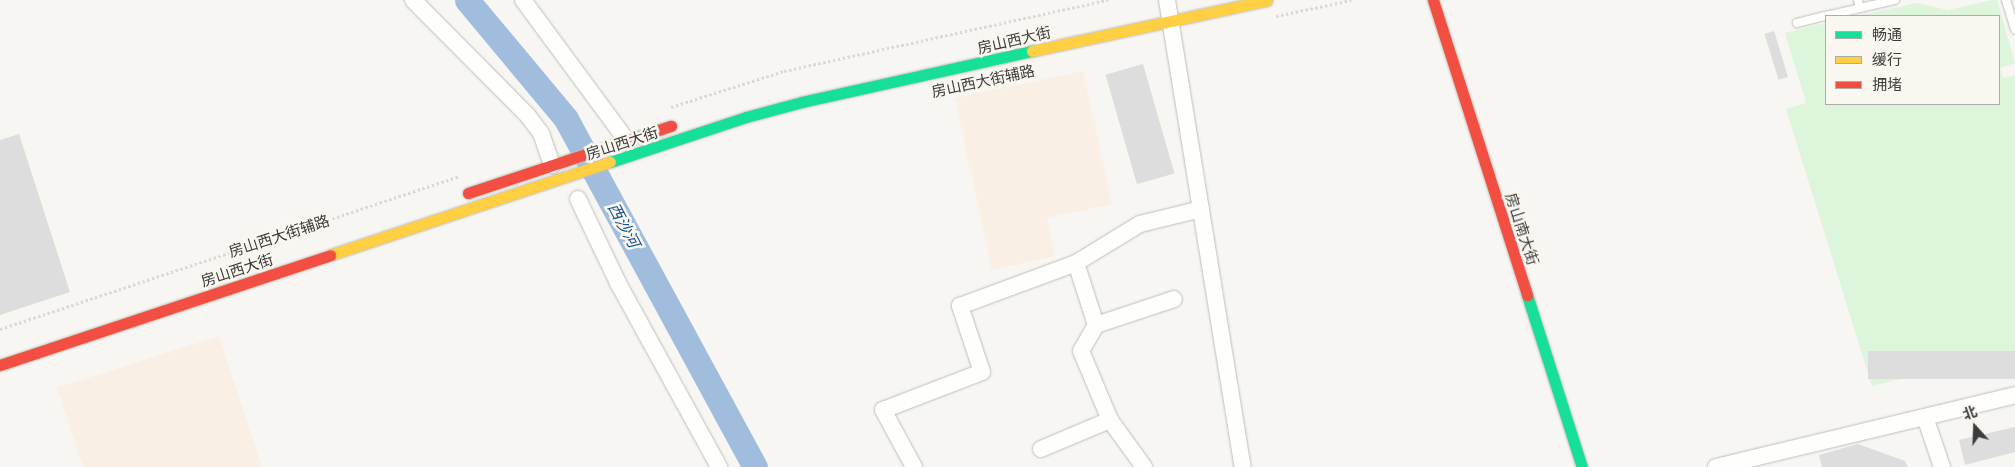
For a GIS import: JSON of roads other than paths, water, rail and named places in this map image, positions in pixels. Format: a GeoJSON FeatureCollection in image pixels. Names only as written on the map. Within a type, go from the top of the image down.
{"type":"FeatureCollection","features":[{"type":"Feature","properties":{"kind":"main road","name":"房山西大街"},"geometry":{"type":"LineString","coordinates":[[0,365],[732,122],[802,102],[1169,9],[1267,0]]}},
{"type":"Feature","properties":{"kind":"main road","name":"房山南大街"},"geometry":{"type":"LineString","coordinates":[[1432,0],[1582,467]]}},
{"type":"Feature","properties":{"kind":"main road","name":"房山西大街"},"geometry":{"type":"LineString","coordinates":[[458,196],[679,123]]}},
{"type":"Feature","properties":{"kind":"street"},"geometry":{"type":"LineString","coordinates":[[413,0],[528,116],[559,163]]}},
{"type":"Feature","properties":{"kind":"street"},"geometry":{"type":"LineString","coordinates":[[523,0],[627,140]]}},
{"type":"Feature","properties":{"kind":"street"},"geometry":{"type":"LineString","coordinates":[[1169,9],[1243,467]]}},
{"type":"Feature","properties":{"kind":"street"},"geometry":{"type":"LineString","coordinates":[[578,199],[618,283],[719,467]]}},
{"type":"Feature","properties":{"kind":"street"},"geometry":{"type":"LineString","coordinates":[[914,467],[883,410],[982,372],[960,306],[1076,263],[1140,224],[1201,209]]}},
{"type":"Feature","properties":{"kind":"street"},"geometry":{"type":"LineString","coordinates":[[1076,263],[1096,325]]}},
{"type":"Feature","properties":{"kind":"street"},"geometry":{"type":"LineString","coordinates":[[1144,467],[1110,420],[1081,351],[1096,325],[1174,299]]}},
{"type":"Feature","properties":{"kind":"street"},"geometry":{"type":"LineString","coordinates":[[1716,467],[2015,395]]}},
{"type":"Feature","properties":{"kind":"street"},"geometry":{"type":"LineString","coordinates":[[1925,417],[1942,467]]}},
{"type":"Feature","properties":{"kind":"street"},"geometry":{"type":"LineString","coordinates":[[1040,449],[1110,420]]}},
{"type":"Feature","properties":{"kind":"lane"},"geometry":{"type":"LineString","coordinates":[[1829,15],[1859,4],[1895,0]]}},
{"type":"Feature","properties":{"kind":"lane"},"geometry":{"type":"LineString","coordinates":[[2006,0],[2015,30]]}},
{"type":"Feature","properties":{"kind":"lane"},"geometry":{"type":"LineString","coordinates":[[1797,23],[1825,16]]}},
{"type":"Feature","properties":{"kind":"waterway","name":"西沙河"},"geometry":{"type":"LineString","coordinates":[[467,0],[566,119],[755,467]]}}]}
